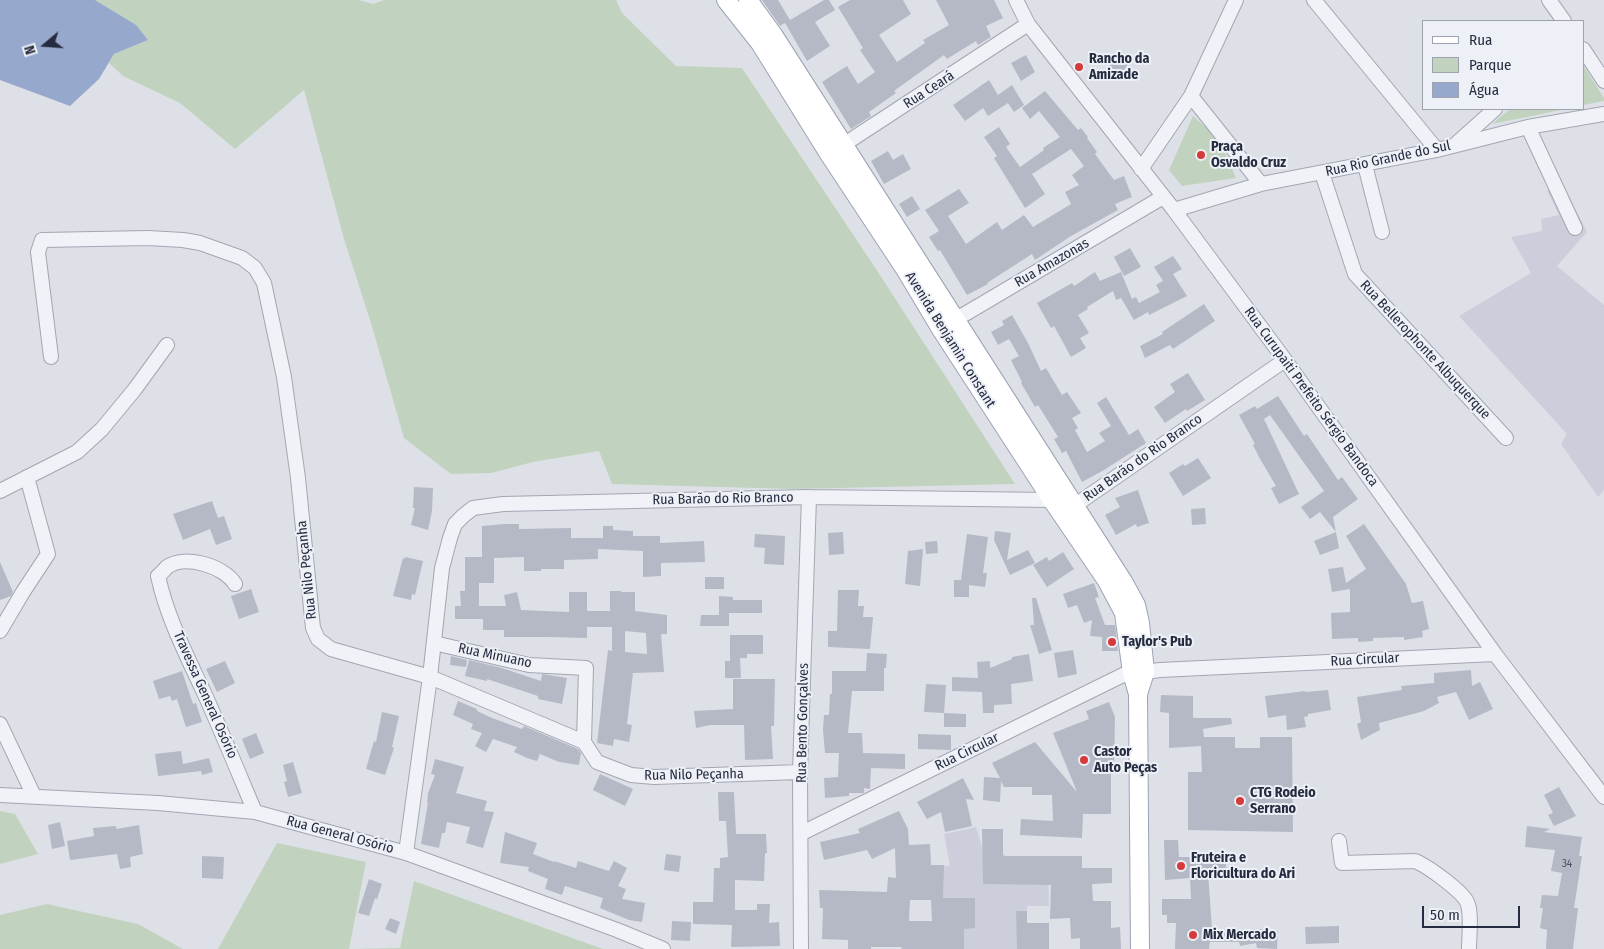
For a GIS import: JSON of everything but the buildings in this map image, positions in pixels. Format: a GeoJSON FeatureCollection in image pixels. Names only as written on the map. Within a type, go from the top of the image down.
{"type":"FeatureCollection","features":[{"type":"Feature","properties":{"kind":"main road","name":"Avenida Benjamin Constant"},"geometry":{"type":"LineString","coordinates":[[726,0],[760,43],[836,150]]}},
{"type":"Feature","properties":{"kind":"main road","name":"Avenida Benjamin Constant"},"geometry":{"type":"LineString","coordinates":[[748,0],[774,36],[900,262],[947,322],[1074,506],[1124,583],[1136,605],[1140,623],[1138,694],[1140,949]]}},
{"type":"Feature","properties":{"kind":"main road","name":"Avenida Benjamin Constant"},"geometry":{"type":"LineString","coordinates":[[947,322],[1052,500],[1107,581],[1124,613],[1139,673]]}},
{"type":"Feature","properties":{"kind":"street","name":"Rua Curupaiti Prefeito Sérgio Bandoca"},"geometry":{"type":"LineString","coordinates":[[1016,0],[1028,24],[1174,210],[1285,360],[1495,654],[1604,797]]}},
{"type":"Feature","properties":{"kind":"street"},"geometry":{"type":"LineString","coordinates":[[1314,0],[1437,150]]}},
{"type":"Feature","properties":{"kind":"street"},"geometry":{"type":"LineString","coordinates":[[1549,0],[1563,20]]}},
{"type":"Feature","properties":{"kind":"street"},"geometry":{"type":"LineString","coordinates":[[1140,169],[1191,96],[1232,3]]}},
{"type":"Feature","properties":{"kind":"street","name":"Rua Ceará"},"geometry":{"type":"LineString","coordinates":[[836,150],[1028,24]]}},
{"type":"Feature","properties":{"kind":"street"},"geometry":{"type":"LineString","coordinates":[[1584,51],[1604,81]]}},
{"type":"Feature","properties":{"kind":"street"},"geometry":{"type":"LineString","coordinates":[[1191,96],[1261,184]]}},
{"type":"Feature","properties":{"kind":"street"},"geometry":{"type":"LineString","coordinates":[[1456,144],[1494,110]]}},
{"type":"Feature","properties":{"kind":"street","name":"Rua Rio Grande do Sul"},"geometry":{"type":"LineString","coordinates":[[1174,210],[1261,184],[1437,150],[1528,127],[1604,114]]}},
{"type":"Feature","properties":{"kind":"street"},"geometry":{"type":"LineString","coordinates":[[1528,127],[1575,228]]}},
{"type":"Feature","properties":{"kind":"street"},"geometry":{"type":"LineString","coordinates":[[1365,164],[1382,232]]}},
{"type":"Feature","properties":{"kind":"street","name":"Rua Bellerophonte Albuquerque"},"geometry":{"type":"LineString","coordinates":[[1322,173],[1355,274],[1506,438]]}},
{"type":"Feature","properties":{"kind":"street","name":"Rua Amazonas"},"geometry":{"type":"LineString","coordinates":[[947,322],[1163,198]]}},
{"type":"Feature","properties":{"kind":"street","name":"Rua Nilo Peçanha"},"geometry":{"type":"LineString","coordinates":[[51,357],[38,252],[42,240],[148,238],[183,240],[200,243],[242,258],[255,268],[264,283],[284,377],[298,478],[313,628],[318,639],[331,649],[430,677],[584,742],[597,762],[632,775],[654,777],[800,772]]}},
{"type":"Feature","properties":{"kind":"street"},"geometry":{"type":"LineString","coordinates":[[0,490],[77,452],[102,429],[135,389],[166,345]]}},
{"type":"Feature","properties":{"kind":"street","name":"Rua Barão do Rio Branco"},"geometry":{"type":"LineString","coordinates":[[406,853],[430,677],[442,568],[455,524],[473,508],[504,504],[809,497],[1052,500],[1074,506],[1285,360]]}},
{"type":"Feature","properties":{"kind":"street"},"geometry":{"type":"LineString","coordinates":[[0,631],[48,554],[28,477]]}},
{"type":"Feature","properties":{"kind":"street","name":"Rua Bento Gonçalves"},"geometry":{"type":"LineString","coordinates":[[801,949],[802,833],[800,772],[809,497]]}},
{"type":"Feature","properties":{"kind":"street","name":"Travessa General Osório"},"geometry":{"type":"LineString","coordinates":[[235,584],[230,576],[211,565],[183,562],[168,566],[158,576],[162,593],[180,639],[255,812]]}},
{"type":"Feature","properties":{"kind":"street","name":"Rua Minuano"},"geometry":{"type":"LineString","coordinates":[[434,643],[529,665],[586,668],[584,742]]}},
{"type":"Feature","properties":{"kind":"street","name":"Rua Circular"},"geometry":{"type":"LineString","coordinates":[[802,833],[1122,675],[1495,654]]}},
{"type":"Feature","properties":{"kind":"street"},"geometry":{"type":"LineString","coordinates":[[0,724],[34,796]]}},
{"type":"Feature","properties":{"kind":"street","name":"Rua General Osório"},"geometry":{"type":"LineString","coordinates":[[0,795],[158,802],[255,812],[406,853],[617,930],[663,949]]}},
{"type":"Feature","properties":{"kind":"street"},"geometry":{"type":"LineString","coordinates":[[1339,841],[1342,863],[1415,861],[1424,864],[1460,893],[1468,902],[1469,949]]}},
{"type":"Feature","properties":{"kind":"shaded area"},"geometry":{"type":"Polygon","coordinates":[[[1562,183],[1587,232],[1557,266],[1604,305],[1604,490],[1598,497],[1561,444],[1567,434],[1459,316],[1531,273],[1511,237],[1542,231],[1541,219],[1559,215],[1547,191],[1562,183]]]}},
{"type":"Feature","properties":{"kind":"shaded area"},"geometry":{"type":"Polygon","coordinates":[[[976,827],[983,851],[1000,851],[1006,856],[1048,856],[1049,906],[1027,906],[1027,949],[943,949],[943,900],[911,900],[912,865],[950,866],[944,834],[976,827]]]}},
{"type":"Feature","properties":{"kind":"green space"},"geometry":{"type":"Polygon","coordinates":[[[95,0],[359,0],[373,4],[384,0],[616,0],[622,13],[676,66],[742,68],[880,275],[1015,484],[793,489],[612,484],[599,451],[533,462],[491,473],[451,474],[404,438],[371,323],[344,239],[304,90],[235,149],[180,103],[123,76],[109,63],[114,54],[148,40],[113,11],[95,0]]]}},
{"type":"Feature","properties":{"kind":"green space"},"geometry":{"type":"Polygon","coordinates":[[[1584,67],[1604,98],[1604,101],[1584,105],[1584,67]]]}},
{"type":"Feature","properties":{"kind":"green space"},"geometry":{"type":"Polygon","coordinates":[[[1509,110],[1561,110],[1492,124],[1509,110]]]}},
{"type":"Feature","properties":{"kind":"green space","name":"Praça Osvaldo Cruz"},"geometry":{"type":"Polygon","coordinates":[[[1193,116],[1219,139],[1236,178],[1182,186],[1169,170],[1193,116]]]}},
{"type":"Feature","properties":{"kind":"green space"},"geometry":{"type":"Polygon","coordinates":[[[0,811],[15,814],[38,854],[0,864],[0,811]]]}},
{"type":"Feature","properties":{"kind":"green space"},"geometry":{"type":"Polygon","coordinates":[[[277,843],[366,862],[349,949],[218,949],[277,843]]]}},
{"type":"Feature","properties":{"kind":"green space"},"geometry":{"type":"Polygon","coordinates":[[[414,881],[603,949],[349,949],[400,948],[414,881]]]}},
{"type":"Feature","properties":{"kind":"green space"},"geometry":{"type":"Polygon","coordinates":[[[47,904],[138,924],[183,949],[0,949],[0,915],[47,904]]]}},
{"type":"Feature","properties":{"kind":"water"},"geometry":{"type":"Polygon","coordinates":[[[0,0],[95,0],[136,25],[148,40],[114,54],[99,79],[70,106],[0,80],[0,0]]]}},
{"type":"Feature","properties":{"kind":"place","name":"Rancho da Amizade"},"geometry":{"type":"Point","coordinates":[1079,67]}},
{"type":"Feature","properties":{"kind":"place","name":"Praça Osvaldo Cruz"},"geometry":{"type":"Point","coordinates":[1201,155]}},
{"type":"Feature","properties":{"kind":"place","name":"Taylor's Pub"},"geometry":{"type":"Point","coordinates":[1112,642]}},
{"type":"Feature","properties":{"kind":"place","name":"Castor Auto Peças"},"geometry":{"type":"Point","coordinates":[1084,760]}},
{"type":"Feature","properties":{"kind":"place","name":"CTG Rodeio Serrano"},"geometry":{"type":"Point","coordinates":[1240,801]}},
{"type":"Feature","properties":{"kind":"place","name":"Fruteira e Floricultura do Ari"},"geometry":{"type":"Point","coordinates":[1181,866]}},
{"type":"Feature","properties":{"kind":"place","name":"Mix Mercado"},"geometry":{"type":"Point","coordinates":[1193,935]}}]}
